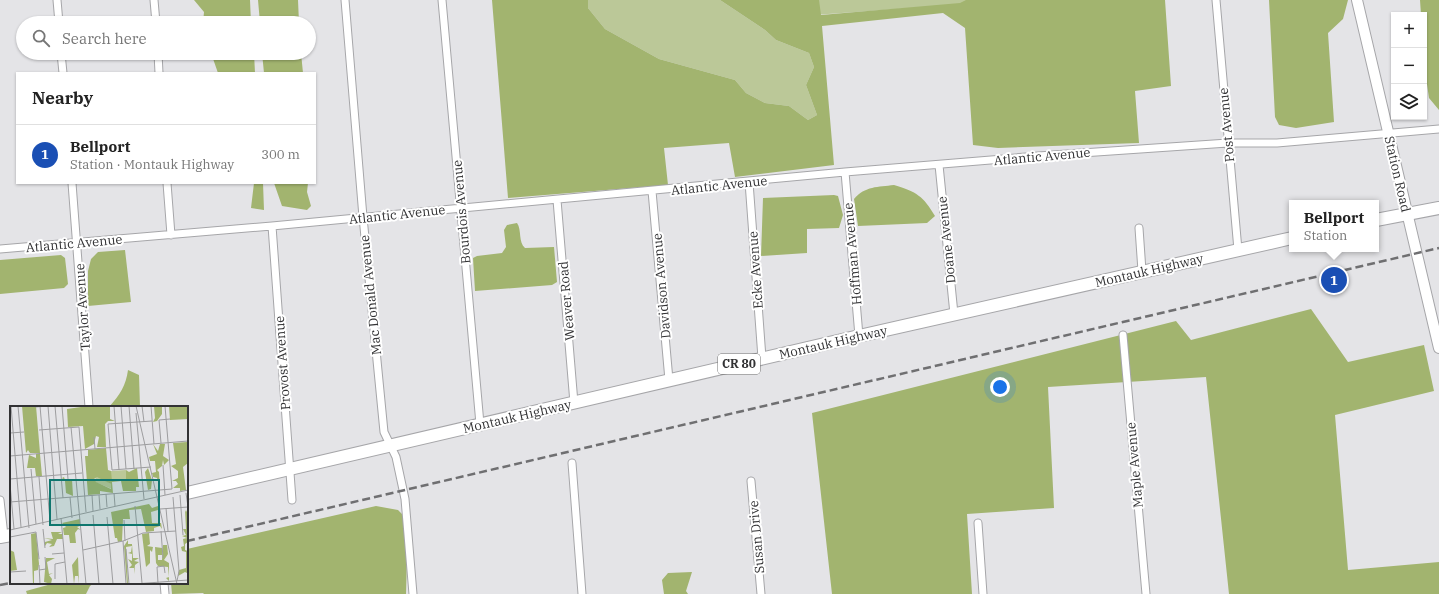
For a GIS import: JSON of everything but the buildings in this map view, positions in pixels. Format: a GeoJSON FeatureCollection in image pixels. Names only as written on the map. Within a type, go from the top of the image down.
{"type":"FeatureCollection","features":[{"type":"Feature","properties":{"kind":"main road","name":"Station Road"},"geometry":{"type":"LineString","coordinates":[[1357,0],[1439,348]]}},
{"type":"Feature","properties":{"kind":"main road"},"geometry":{"type":"LineString","coordinates":[[1379,219],[1439,208]]}},
{"type":"Feature","properties":{"kind":"main road","name":"Montauk Highway"},"geometry":{"type":"LineString","coordinates":[[188,493],[762,358],[1289,239]]}},
{"type":"Feature","properties":{"kind":"street"},"geometry":{"type":"LineString","coordinates":[[57,0],[58,16]]}},
{"type":"Feature","properties":{"kind":"street"},"geometry":{"type":"LineString","coordinates":[[154,0],[155,16]]}},
{"type":"Feature","properties":{"kind":"street","name":"Mac Donald Avenue"},"geometry":{"type":"LineString","coordinates":[[345,0],[363,217],[384,432],[396,457],[405,499],[413,594]]}},
{"type":"Feature","properties":{"kind":"street","name":"Bourdois Avenue"},"geometry":{"type":"LineString","coordinates":[[442,0],[480,424]]}},
{"type":"Feature","properties":{"kind":"street","name":"Post Avenue"},"geometry":{"type":"LineString","coordinates":[[1216,0],[1238,250]]}},
{"type":"Feature","properties":{"kind":"street"},"geometry":{"type":"LineString","coordinates":[[62,60],[63,72]]}},
{"type":"Feature","properties":{"kind":"street"},"geometry":{"type":"LineString","coordinates":[[158,60],[159,72]]}},
{"type":"Feature","properties":{"kind":"street","name":"Atlantic Avenue"},"geometry":{"type":"LineString","coordinates":[[0,249],[272,226],[845,172],[1053,155],[1228,143],[1277,143],[1439,129]]}},
{"type":"Feature","properties":{"kind":"street","name":"Doane Avenue"},"geometry":{"type":"LineString","coordinates":[[939,165],[954,314]]}},
{"type":"Feature","properties":{"kind":"street","name":"Hoffman Avenue"},"geometry":{"type":"LineString","coordinates":[[845,172],[860,336]]}},
{"type":"Feature","properties":{"kind":"street","name":"Ecke Avenue"},"geometry":{"type":"LineString","coordinates":[[749,182],[762,358]]}},
{"type":"Feature","properties":{"kind":"street","name":"Taylor Avenue"},"geometry":{"type":"LineString","coordinates":[[72,184],[78,243],[89,406]]}},
{"type":"Feature","properties":{"kind":"street"},"geometry":{"type":"LineString","coordinates":[[167,184],[171,235]]}},
{"type":"Feature","properties":{"kind":"street","name":"Davidson Avenue"},"geometry":{"type":"LineString","coordinates":[[652,191],[669,380]]}},
{"type":"Feature","properties":{"kind":"street","name":"Weaver Road"},"geometry":{"type":"LineString","coordinates":[[557,200],[574,403]]}},
{"type":"Feature","properties":{"kind":"street","name":"Provost Avenue"},"geometry":{"type":"LineString","coordinates":[[272,226],[292,500]]}},
{"type":"Feature","properties":{"kind":"street"},"geometry":{"type":"LineString","coordinates":[[1139,228],[1142,271]]}},
{"type":"Feature","properties":{"kind":"street","name":"Maple Avenue"},"geometry":{"type":"LineString","coordinates":[[1123,335],[1146,594]]}},
{"type":"Feature","properties":{"kind":"street"},"geometry":{"type":"LineString","coordinates":[[572,463],[582,594]]}},
{"type":"Feature","properties":{"kind":"street","name":"Susan Drive"},"geometry":{"type":"LineString","coordinates":[[751,480],[760,594]]}},
{"type":"Feature","properties":{"kind":"street"},"geometry":{"type":"LineString","coordinates":[[0,500],[5,536]]}},
{"type":"Feature","properties":{"kind":"street"},"geometry":{"type":"LineString","coordinates":[[978,523],[982,594]]}},
{"type":"Feature","properties":{"kind":"street"},"geometry":{"type":"LineString","coordinates":[[164,584],[165,594]]}},
{"type":"Feature","properties":{"kind":"green space"},"geometry":{"type":"Polygon","coordinates":[[[194,0],[250,0],[251,16],[204,16],[204,12],[194,0]]]}},
{"type":"Feature","properties":{"kind":"green space"},"geometry":{"type":"Polygon","coordinates":[[[258,0],[298,0],[299,16],[259,16],[258,0]]]}},
{"type":"Feature","properties":{"kind":"green space"},"geometry":{"type":"Polygon","coordinates":[[[492,0],[588,0],[588,8],[605,29],[659,59],[735,80],[746,93],[765,103],[789,106],[808,120],[817,115],[806,85],[814,67],[809,53],[776,40],[765,30],[720,0],[819,0],[821,15],[960,3],[966,0],[1165,0],[1171,86],[1135,91],[1139,143],[998,148],[973,145],[965,28],[943,13],[822,26],[834,165],[735,177],[729,143],[664,148],[668,185],[508,198],[492,0]]]}},
{"type":"Feature","properties":{"kind":"green space"},"geometry":{"type":"Polygon","coordinates":[[[588,0],[720,0],[765,30],[776,40],[809,53],[814,67],[806,85],[817,115],[808,120],[789,106],[765,103],[746,93],[735,80],[659,59],[605,29],[588,8],[588,0]]]}},
{"type":"Feature","properties":{"kind":"green space"},"geometry":{"type":"Polygon","coordinates":[[[813,0],[1021,0],[814,15],[813,0]]]}},
{"type":"Feature","properties":{"kind":"green space"},"geometry":{"type":"Polygon","coordinates":[[[1269,0],[1348,0],[1343,19],[1328,33],[1334,122],[1296,128],[1279,125],[1275,117],[1269,0]]]}},
{"type":"Feature","properties":{"kind":"green space"},"geometry":{"type":"Polygon","coordinates":[[[1420,0],[1439,0],[1439,110],[1429,98],[1427,84],[1427,12],[1421,12],[1420,0]]]}},
{"type":"Feature","properties":{"kind":"green space"},"geometry":{"type":"Polygon","coordinates":[[[213,60],[254,60],[255,72],[218,72],[213,60]]]}},
{"type":"Feature","properties":{"kind":"green space"},"geometry":{"type":"Polygon","coordinates":[[[263,60],[302,60],[303,72],[264,72],[263,60]]]}},
{"type":"Feature","properties":{"kind":"green space"},"geometry":{"type":"Polygon","coordinates":[[[254,184],[263,184],[264,210],[251,208],[254,184]]]}},
{"type":"Feature","properties":{"kind":"green space"},"geometry":{"type":"Polygon","coordinates":[[[274,184],[308,184],[307,192],[311,206],[307,210],[282,206],[274,184]]]}},
{"type":"Feature","properties":{"kind":"green space"},"geometry":{"type":"Polygon","coordinates":[[[894,185],[908,190],[923,199],[935,216],[927,223],[858,226],[854,199],[867,189],[894,185]]]}},
{"type":"Feature","properties":{"kind":"green space"},"geometry":{"type":"Polygon","coordinates":[[[838,196],[843,215],[839,228],[807,229],[807,253],[761,256],[763,198],[838,196]]]}},
{"type":"Feature","properties":{"kind":"green space"},"geometry":{"type":"Polygon","coordinates":[[[517,223],[522,243],[525,248],[554,247],[557,282],[552,285],[475,291],[473,258],[477,256],[502,253],[506,247],[504,230],[507,225],[517,223]]]}},
{"type":"Feature","properties":{"kind":"green space"},"geometry":{"type":"Polygon","coordinates":[[[125,250],[131,302],[88,306],[88,271],[91,259],[98,252],[125,250]]]}},
{"type":"Feature","properties":{"kind":"green space"},"geometry":{"type":"Polygon","coordinates":[[[61,255],[65,258],[68,284],[64,288],[0,294],[0,260],[61,255]]]}},
{"type":"Feature","properties":{"kind":"green space"},"geometry":{"type":"Polygon","coordinates":[[[1311,309],[1348,362],[1424,345],[1434,391],[1335,415],[1348,570],[1439,562],[1439,594],[1229,594],[1206,377],[1048,387],[1054,508],[967,514],[972,594],[832,594],[812,413],[1176,321],[1191,340],[1311,309]]]}},
{"type":"Feature","properties":{"kind":"green space"},"geometry":{"type":"Polygon","coordinates":[[[128,370],[139,375],[140,406],[110,406],[122,390],[128,370]]]}},
{"type":"Feature","properties":{"kind":"green space"},"geometry":{"type":"Polygon","coordinates":[[[376,506],[398,510],[408,520],[406,594],[172,594],[171,584],[188,584],[188,549],[376,506]]]}},
{"type":"Feature","properties":{"kind":"green space"},"geometry":{"type":"Polygon","coordinates":[[[692,572],[686,591],[688,594],[664,594],[662,580],[668,573],[692,572]]]}},
{"type":"Feature","properties":{"kind":"green space"},"geometry":{"type":"Polygon","coordinates":[[[51,584],[93,584],[86,594],[27,594],[26,591],[51,584]]]}},
{"type":"Feature","properties":{"kind":"railway"},"geometry":{"type":"LineString","coordinates":[[188,541],[1439,248]]}},
{"type":"Feature","properties":{"kind":"railway"},"geometry":{"type":"LineString","coordinates":[[0,585],[10,583]]}},
{"type":"Feature","properties":{"kind":"place","name":"Bellport"},"geometry":{"type":"Point","coordinates":[1334,280]}}]}
